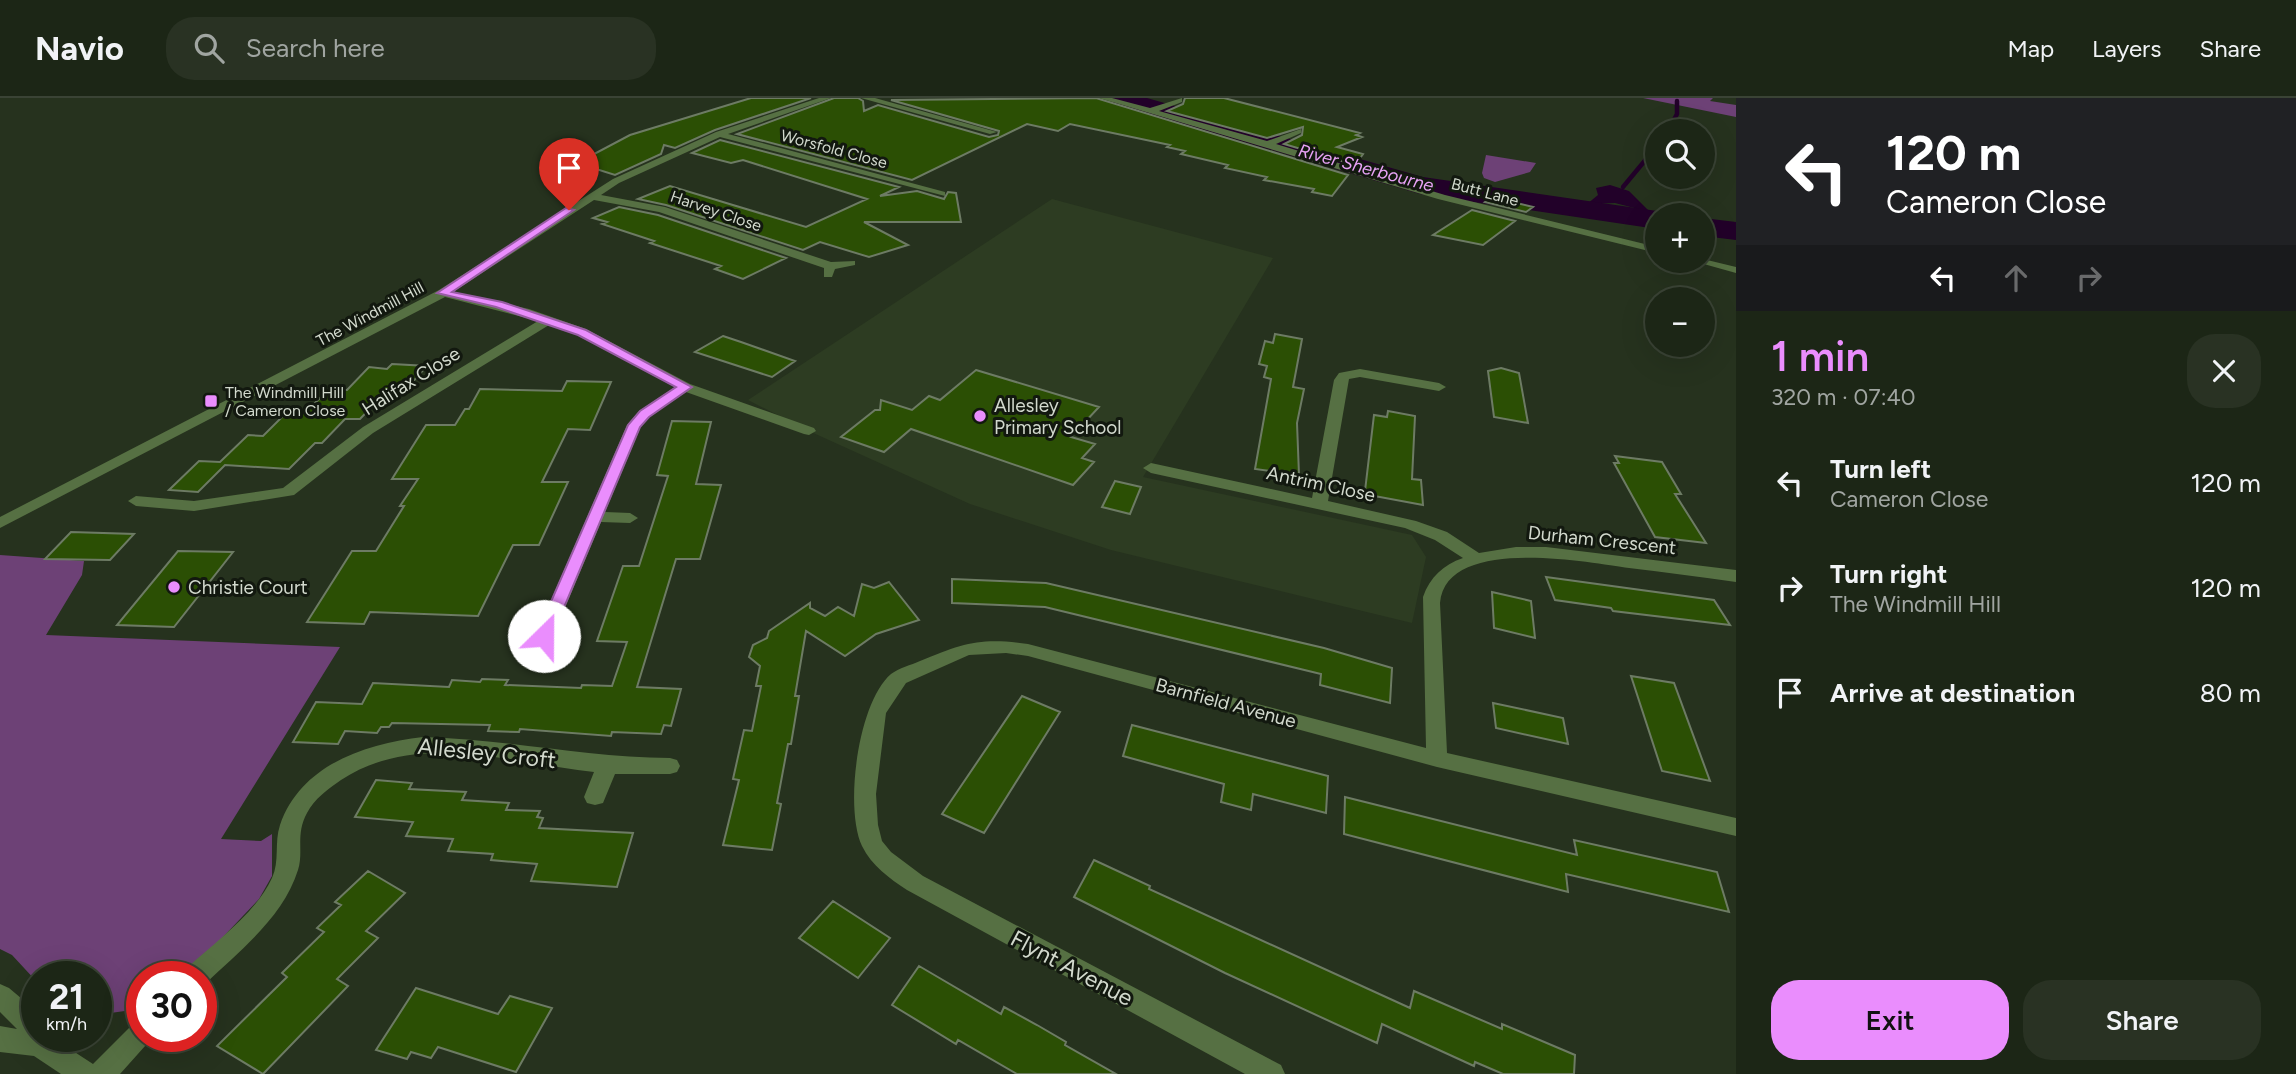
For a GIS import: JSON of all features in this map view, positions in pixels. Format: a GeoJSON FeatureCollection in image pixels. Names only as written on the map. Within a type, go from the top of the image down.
{"type":"FeatureCollection","features":[{"type":"Feature","properties":{"kind":"street","name":"The Windmill Hill"},"geometry":{"type":"LineString","coordinates":[[0,523],[443,293],[590,196],[719,134],[827,98]]}},
{"type":"Feature","properties":{"kind":"street"},"geometry":{"type":"LineString","coordinates":[[865,98],[994,132]]}},
{"type":"Feature","properties":{"kind":"street","name":"Butt Lane"},"geometry":{"type":"LineString","coordinates":[[1102,98],[1156,109],[1272,142],[1442,197],[1645,247]]}},
{"type":"Feature","properties":{"kind":"street"},"geometry":{"type":"LineString","coordinates":[[1156,109],[1179,100]]}},
{"type":"Feature","properties":{"kind":"street"},"geometry":{"type":"LineString","coordinates":[[1272,142],[1302,132],[1285,127]]}},
{"type":"Feature","properties":{"kind":"street","name":"Worsfold Close"},"geometry":{"type":"LineString","coordinates":[[719,134],[939,198],[955,192]]}},
{"type":"Feature","properties":{"kind":"street","name":"Harvey Close"},"geometry":{"type":"LineString","coordinates":[[590,196],[661,209],[829,271],[851,264]]}},
{"type":"Feature","properties":{"kind":"street"},"geometry":{"type":"LineString","coordinates":[[1715,265],[1736,270]]}},
{"type":"Feature","properties":{"kind":"street"},"geometry":{"type":"LineString","coordinates":[[443,293],[498,305],[582,332],[685,387],[809,431]]}},
{"type":"Feature","properties":{"kind":"street","name":"Halifax Close"},"geometry":{"type":"LineString","coordinates":[[136,501],[194,506],[288,492],[368,430],[548,320]]}},
{"type":"Feature","properties":{"kind":"street"},"geometry":{"type":"LineString","coordinates":[[1319,505],[1341,380],[1344,376],[1360,373],[1439,387]]}},
{"type":"Feature","properties":{"kind":"street"},"geometry":{"type":"LineString","coordinates":[[544,636],[634,425],[645,414],[685,387]]}},
{"type":"Feature","properties":{"kind":"street","name":"Antrim Close"},"geometry":{"type":"LineString","coordinates":[[1151,468],[1425,529],[1475,558]]}},
{"type":"Feature","properties":{"kind":"street"},"geometry":{"type":"LineString","coordinates":[[595,517],[631,518]]}},
{"type":"Feature","properties":{"kind":"street","name":"Durham Crescent"},"geometry":{"type":"LineString","coordinates":[[1437,759],[1430,620],[1432,594],[1448,574],[1475,558],[1520,551],[1736,576]]}},
{"type":"Feature","properties":{"kind":"street","name":"Barnfield Avenue"},"geometry":{"type":"LineString","coordinates":[[878,852],[870,839],[866,824],[866,796],[876,713],[881,701],[899,678],[966,649],[984,646],[1028,650],[1437,759],[1736,827]]}},
{"type":"Feature","properties":{"kind":"street","name":"Allesley Croft"},"geometry":{"type":"LineString","coordinates":[[211,961],[274,898],[287,867],[287,841],[293,819],[305,797],[332,774],[364,755],[409,744],[457,747],[607,766],[670,766]]}},
{"type":"Feature","properties":{"kind":"street"},"geometry":{"type":"LineString","coordinates":[[595,797],[607,766]]}},
{"type":"Feature","properties":{"kind":"street","name":"Flynt Avenue"},"geometry":{"type":"LineString","coordinates":[[878,852],[892,868],[915,883],[1272,1074]]}},
{"type":"Feature","properties":{"kind":"street"},"geometry":{"type":"LineString","coordinates":[[0,996],[21,1015]]}},
{"type":"Feature","properties":{"kind":"street"},"geometry":{"type":"LineString","coordinates":[[0,1039],[21,1042]]}},
{"type":"Feature","properties":{"kind":"street"},"geometry":{"type":"LineString","coordinates":[[102,1074],[126,1049]]}},
{"type":"Feature","properties":{"kind":"street"},"geometry":{"type":"LineString","coordinates":[[51,1052],[85,1074]]}},
{"type":"Feature","properties":{"kind":"shaded area"},"geometry":{"type":"Polygon","coordinates":[[[1643,98],[1713,98],[1710,101],[1736,105],[1736,117],[1643,98]]]}},
{"type":"Feature","properties":{"kind":"shaded area"},"geometry":{"type":"Polygon","coordinates":[[[1486,155],[1536,163],[1530,172],[1495,182],[1484,178],[1482,173],[1486,155]]]}},
{"type":"Feature","properties":{"kind":"shaded area"},"geometry":{"type":"Polygon","coordinates":[[[1610,185],[1629,191],[1645,207],[1645,211],[1615,203],[1587,204],[1598,195],[1596,188],[1610,185]]]}},
{"type":"Feature","properties":{"kind":"shaded area","name":"Allesley Primary School"},"geometry":{"type":"Polygon","coordinates":[[[1052,199],[1273,258],[1143,477],[1412,535],[1426,557],[1412,623],[1111,550],[970,504],[809,431],[748,400],[1052,199]]]}},
{"type":"Feature","properties":{"kind":"shaded area"},"geometry":{"type":"Polygon","coordinates":[[[0,555],[84,561],[82,575],[46,635],[340,647],[221,839],[261,841],[272,834],[272,876],[259,899],[200,961],[126,961],[126,1011],[112,1013],[112,961],[21,961],[21,965],[12,955],[0,949],[0,555]]]}},
{"type":"Feature","properties":{"kind":"building"},"geometry":{"type":"Polygon","coordinates":[[[751,98],[811,98],[715,130],[675,148],[664,145],[661,154],[615,175],[577,163],[630,135],[751,98]]]}},
{"type":"Feature","properties":{"kind":"building"},"geometry":{"type":"Polygon","coordinates":[[[834,98],[858,98],[863,101],[864,111],[878,105],[989,137],[998,135],[999,131],[891,100],[1096,98],[1348,175],[1332,196],[1312,192],[1314,189],[1264,180],[1267,177],[1225,168],[1228,165],[1181,154],[1185,151],[1167,147],[1170,145],[1070,124],[1058,131],[1027,124],[912,180],[737,134],[834,98]]]}},
{"type":"Feature","properties":{"kind":"building"},"geometry":{"type":"Polygon","coordinates":[[[1185,98],[1224,98],[1360,133],[1356,135],[1362,137],[1337,147],[1363,154],[1355,165],[1284,144],[1302,135],[1303,127],[1267,138],[1167,111],[1183,104],[1185,98]]]}},
{"type":"Feature","properties":{"kind":"building"},"geometry":{"type":"Polygon","coordinates":[[[720,140],[899,187],[880,196],[917,191],[944,199],[948,192],[956,193],[961,222],[864,222],[908,245],[869,257],[820,242],[803,250],[666,205],[638,199],[670,186],[806,227],[867,199],[743,160],[731,163],[692,153],[720,140]]]}},
{"type":"Feature","properties":{"kind":"building"},"geometry":{"type":"Polygon","coordinates":[[[1491,198],[1533,207],[1526,212],[1485,202],[1491,198]]]}},
{"type":"Feature","properties":{"kind":"building"},"geometry":{"type":"Polygon","coordinates":[[[619,207],[658,215],[786,258],[743,279],[715,269],[721,266],[650,243],[654,241],[602,224],[607,222],[593,218],[619,207]]]}},
{"type":"Feature","properties":{"kind":"building"},"geometry":{"type":"Polygon","coordinates":[[[1472,210],[1515,221],[1483,245],[1433,235],[1472,210]]]}},
{"type":"Feature","properties":{"kind":"building"},"geometry":{"type":"Polygon","coordinates":[[[1275,334],[1302,339],[1293,387],[1304,389],[1297,423],[1299,475],[1255,469],[1271,379],[1264,377],[1267,366],[1259,364],[1265,341],[1273,343],[1275,334]]]}},
{"type":"Feature","properties":{"kind":"building"},"geometry":{"type":"Polygon","coordinates":[[[723,336],[795,361],[772,377],[695,352],[723,336]]]}},
{"type":"Feature","properties":{"kind":"building"},"geometry":{"type":"Polygon","coordinates":[[[392,364],[427,366],[399,397],[382,396],[360,419],[345,419],[322,443],[315,443],[289,469],[225,465],[198,492],[169,490],[199,461],[220,462],[248,435],[263,436],[288,411],[306,412],[329,389],[347,390],[369,367],[387,369],[392,364]]]}},
{"type":"Feature","properties":{"kind":"building"},"geometry":{"type":"Polygon","coordinates":[[[1501,368],[1519,373],[1528,423],[1494,417],[1488,371],[1501,368]]]}},
{"type":"Feature","properties":{"kind":"building"},"geometry":{"type":"Polygon","coordinates":[[[976,370],[1099,407],[1071,437],[1095,444],[1082,458],[1094,462],[1073,485],[911,429],[884,452],[841,437],[875,410],[880,410],[881,400],[912,410],[929,396],[940,400],[976,370]]]}},
{"type":"Feature","properties":{"kind":"building"},"geometry":{"type":"Polygon","coordinates":[[[567,381],[611,382],[590,430],[568,429],[542,482],[568,482],[539,545],[513,545],[478,616],[370,612],[364,624],[307,622],[352,551],[376,551],[404,506],[400,506],[418,479],[392,479],[426,425],[455,425],[465,409],[469,409],[480,389],[562,391],[567,381]]]}},
{"type":"Feature","properties":{"kind":"building"},"geometry":{"type":"Polygon","coordinates":[[[1388,411],[1415,416],[1412,479],[1421,480],[1423,505],[1369,495],[1370,492],[1365,491],[1374,415],[1387,417],[1388,411]]]}},
{"type":"Feature","properties":{"kind":"building"},"geometry":{"type":"Polygon","coordinates":[[[672,421],[711,422],[696,484],[721,485],[700,559],[676,559],[637,687],[681,689],[671,726],[664,725],[661,734],[612,732],[611,736],[520,729],[519,732],[488,731],[490,725],[392,723],[389,727],[381,727],[377,733],[345,731],[338,744],[293,742],[316,702],[362,704],[373,683],[449,687],[452,680],[480,682],[482,679],[508,680],[505,685],[581,688],[582,685],[612,686],[627,642],[597,641],[623,566],[639,566],[668,476],[657,475],[672,421]]]}},
{"type":"Feature","properties":{"kind":"building"},"geometry":{"type":"Polygon","coordinates":[[[1615,456],[1662,462],[1681,494],[1675,494],[1706,543],[1655,537],[1614,463],[1619,463],[1615,456]]]}},
{"type":"Feature","properties":{"kind":"building"},"geometry":{"type":"Polygon","coordinates":[[[1115,481],[1141,487],[1130,514],[1102,507],[1115,481]]]}},
{"type":"Feature","properties":{"kind":"building"},"geometry":{"type":"Polygon","coordinates":[[[71,532],[134,534],[110,560],[45,559],[71,532]]]}},
{"type":"Feature","properties":{"kind":"building","name":"Christie Court"},"geometry":{"type":"Polygon","coordinates":[[[178,551],[233,552],[174,627],[117,625],[178,551]]]}},
{"type":"Feature","properties":{"kind":"building"},"geometry":{"type":"Polygon","coordinates":[[[1546,577],[1714,600],[1730,625],[1613,611],[1611,608],[1555,600],[1546,577]]]}},
{"type":"Feature","properties":{"kind":"building"},"geometry":{"type":"Polygon","coordinates":[[[952,579],[1046,583],[1324,648],[1392,668],[1390,703],[1320,685],[1321,674],[1045,607],[952,603],[952,579]]]}},
{"type":"Feature","properties":{"kind":"building"},"geometry":{"type":"Polygon","coordinates":[[[889,582],[919,620],[876,634],[845,656],[806,631],[795,696],[799,696],[777,803],[781,804],[772,850],[723,845],[739,780],[733,779],[744,730],[752,731],[761,686],[756,686],[760,666],[749,657],[753,645],[767,638],[769,631],[810,603],[810,608],[825,616],[838,607],[854,616],[862,584],[874,588],[889,582]]]}},
{"type":"Feature","properties":{"kind":"building"},"geometry":{"type":"Polygon","coordinates":[[[1492,592],[1531,601],[1535,638],[1494,628],[1492,592]]]}},
{"type":"Feature","properties":{"kind":"building"},"geometry":{"type":"Polygon","coordinates":[[[1631,676],[1674,683],[1710,781],[1662,771],[1631,676]]]}},
{"type":"Feature","properties":{"kind":"building"},"geometry":{"type":"Polygon","coordinates":[[[1022,696],[1060,712],[984,833],[942,814],[1022,696]]]}},
{"type":"Feature","properties":{"kind":"building"},"geometry":{"type":"Polygon","coordinates":[[[1493,703],[1563,718],[1568,744],[1496,728],[1493,703]]]}},
{"type":"Feature","properties":{"kind":"building"},"geometry":{"type":"Polygon","coordinates":[[[1132,725],[1328,776],[1326,813],[1253,794],[1251,810],[1221,802],[1224,784],[1123,756],[1132,725]]]}},
{"type":"Feature","properties":{"kind":"building"},"geometry":{"type":"Polygon","coordinates":[[[376,780],[412,783],[409,789],[466,792],[462,800],[509,803],[506,810],[540,811],[537,817],[543,818],[539,828],[633,833],[617,887],[531,881],[537,864],[491,860],[493,854],[448,851],[453,839],[406,836],[413,822],[355,817],[376,780]]]}},
{"type":"Feature","properties":{"kind":"building"},"geometry":{"type":"Polygon","coordinates":[[[1345,797],[1577,855],[1574,840],[1717,872],[1729,912],[1566,874],[1568,892],[1344,834],[1345,797]]]}},
{"type":"Feature","properties":{"kind":"building"},"geometry":{"type":"Polygon","coordinates":[[[1094,860],[1150,886],[1149,889],[1410,1008],[1414,991],[1502,1029],[1502,1024],[1575,1055],[1574,1074],[1503,1074],[1475,1062],[1474,1066],[1382,1024],[1377,1043],[1225,973],[1074,897],[1094,860]]]}},
{"type":"Feature","properties":{"kind":"building"},"geometry":{"type":"Polygon","coordinates":[[[368,871],[405,893],[366,931],[378,938],[337,979],[348,986],[263,1074],[217,1046],[287,977],[282,973],[324,932],[317,928],[341,905],[335,902],[368,871]]]}},
{"type":"Feature","properties":{"kind":"building"},"geometry":{"type":"Polygon","coordinates":[[[833,901],[890,938],[858,978],[799,938],[833,901]]]}},
{"type":"Feature","properties":{"kind":"building"},"geometry":{"type":"Polygon","coordinates":[[[919,966],[1001,1014],[1004,1007],[1037,1025],[1066,1042],[1065,1045],[1116,1074],[1017,1074],[958,1040],[956,1044],[892,1005],[919,966]]]}},
{"type":"Feature","properties":{"kind":"building"},"geometry":{"type":"Polygon","coordinates":[[[416,988],[498,1014],[510,996],[552,1008],[516,1072],[438,1047],[431,1058],[411,1052],[407,1059],[376,1050],[416,988]]]}},
{"type":"Feature","properties":{"kind":"waterway","name":"River Sherbourne"},"geometry":{"type":"LineString","coordinates":[[1121,98],[1420,185],[1645,218]]}},
{"type":"Feature","properties":{"kind":"waterway"},"geometry":{"type":"LineString","coordinates":[[1674,119],[1677,101]]}},
{"type":"Feature","properties":{"kind":"waterway"},"geometry":{"type":"LineString","coordinates":[[1623,187],[1645,160]]}},
{"type":"Feature","properties":{"kind":"waterway","name":"River Sherbourne"},"geometry":{"type":"LineString","coordinates":[[1715,228],[1736,231]]}},
{"type":"Feature","properties":{"kind":"place","name":"The Windmill Hill / Cameron Close"},"geometry":{"type":"Point","coordinates":[211,401]}},
{"type":"Feature","properties":{"kind":"place","name":"Allesley Primary School"},"geometry":{"type":"Point","coordinates":[980,416]}},
{"type":"Feature","properties":{"kind":"place","name":"Christie Court"},"geometry":{"type":"Point","coordinates":[174,587]}},
{"type":"Feature","properties":{"kind":"route"},"geometry":{"type":"LineString","coordinates":[[544,636],[609,482],[622,459],[634,425],[645,414],[685,387],[582,332],[525,312],[443,293],[569,210]]}}]}
